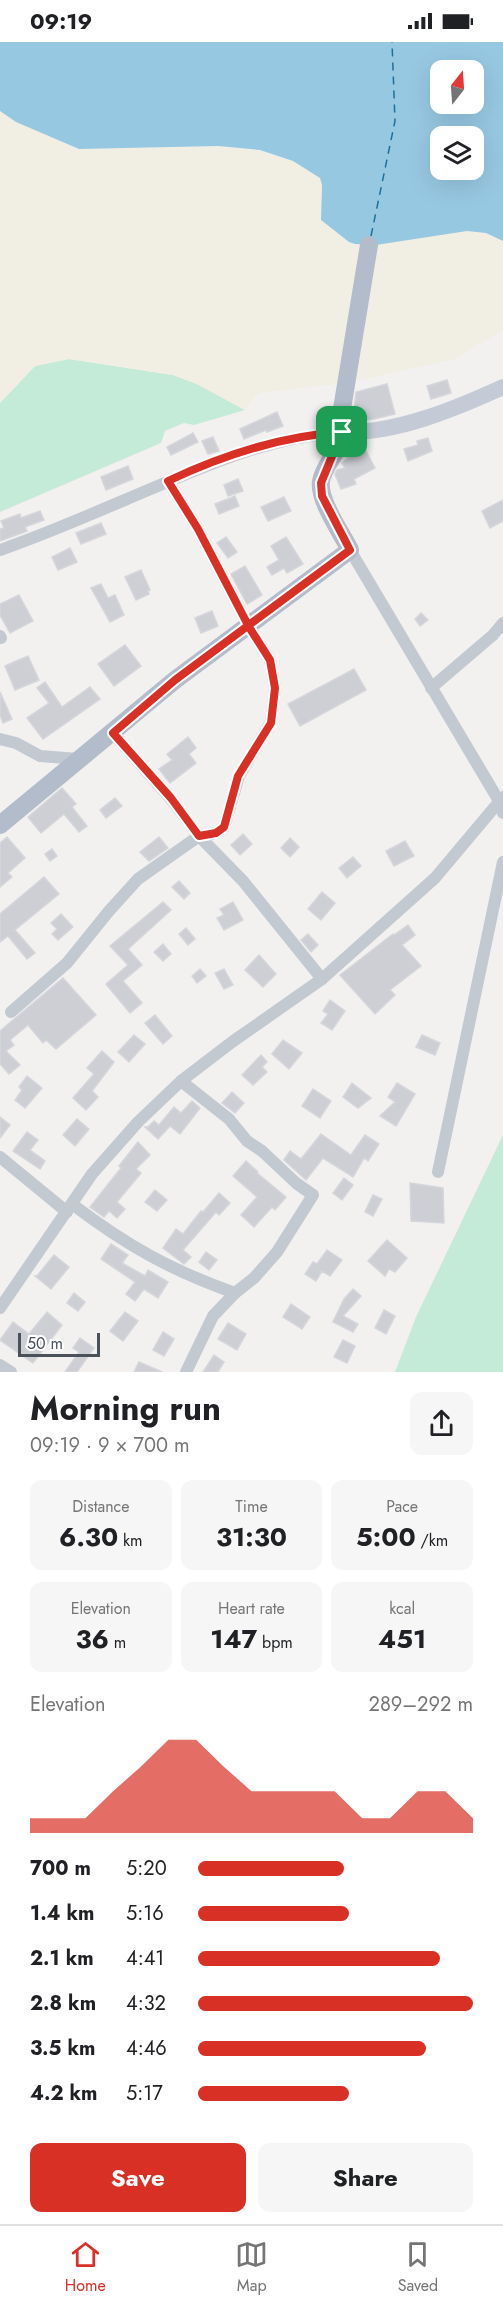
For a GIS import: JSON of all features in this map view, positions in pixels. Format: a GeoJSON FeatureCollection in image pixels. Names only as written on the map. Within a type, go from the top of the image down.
{"type":"FeatureCollection","features":[{"type":"Feature","properties":{"kind":"main road"},"geometry":{"type":"LineString","coordinates":[[0,825],[175,680],[350,550],[322,496],[321,483],[342,432],[341,415],[369,245]]}},
{"type":"Feature","properties":{"kind":"main road"},"geometry":{"type":"LineString","coordinates":[[342,432],[407,424],[474,401],[503,387]]}},
{"type":"Feature","properties":{"kind":"street"},"geometry":{"type":"LineString","coordinates":[[0,550],[45,534],[197,468],[279,441],[309,434],[342,432]]}},
{"type":"Feature","properties":{"kind":"street"},"geometry":{"type":"LineString","coordinates":[[11,1012],[67,963],[138,879],[199,836],[216,833],[224,827],[238,776],[271,723],[275,688],[270,660],[249,627],[198,529],[168,481]]}},
{"type":"Feature","properties":{"kind":"street"},"geometry":{"type":"LineString","coordinates":[[0,1308],[92,1174],[138,1122],[181,1081],[322,979],[435,878],[502,804],[350,550]]}},
{"type":"Feature","properties":{"kind":"street"},"geometry":{"type":"LineString","coordinates":[[431,688],[493,635],[503,623]]}},
{"type":"Feature","properties":{"kind":"street"},"geometry":{"type":"LineString","coordinates":[[113,733],[171,798],[199,836],[243,881],[322,979]]}},
{"type":"Feature","properties":{"kind":"street"},"geometry":{"type":"LineString","coordinates":[[0,739],[16,743],[40,756],[78,759]]}},
{"type":"Feature","properties":{"kind":"street"},"geometry":{"type":"LineString","coordinates":[[438,1172],[503,862]]}},
{"type":"Feature","properties":{"kind":"street"},"geometry":{"type":"LineString","coordinates":[[181,1081],[229,1119],[247,1141],[313,1195],[277,1252],[254,1278],[235,1293],[213,1316],[186,1372]]}},
{"type":"Feature","properties":{"kind":"street"},"geometry":{"type":"LineString","coordinates":[[0,1157],[69,1208],[144,1253],[189,1276],[235,1293]]}},
{"type":"Feature","properties":{"kind":"street"},"geometry":{"type":"LineString","coordinates":[[0,1365],[11,1372]]}},
{"type":"Feature","properties":{"kind":"green space"},"geometry":{"type":"Polygon","coordinates":[[[69,359],[173,375],[197,384],[245,410],[194,425],[184,423],[165,431],[161,443],[0,512],[0,403],[35,366],[69,359]]]}},
{"type":"Feature","properties":{"kind":"green space"},"geometry":{"type":"Polygon","coordinates":[[[503,1135],[503,1372],[395,1372],[416,1317],[503,1135]]]}},
{"type":"Feature","properties":{"kind":"sand"},"geometry":{"type":"Polygon","coordinates":[[[0,111],[16,122],[79,149],[218,146],[260,150],[293,161],[320,178],[322,185],[321,220],[349,242],[355,244],[376,245],[467,231],[486,233],[503,241],[503,330],[455,359],[347,383],[258,393],[245,410],[197,384],[173,375],[69,359],[35,366],[0,403],[0,111]]]}},
{"type":"Feature","properties":{"kind":"water"},"geometry":{"type":"Polygon","coordinates":[[[0,42],[503,42],[503,241],[486,233],[467,231],[376,245],[355,244],[349,242],[321,220],[322,185],[320,178],[293,161],[260,150],[218,146],[79,149],[16,122],[0,111],[0,42]]]}},
{"type":"Feature","properties":{"kind":"building"},"geometry":{"type":"Polygon","coordinates":[[[447,380],[451,393],[431,399],[427,386],[447,380]]]}},
{"type":"Feature","properties":{"kind":"building"},"geometry":{"type":"Polygon","coordinates":[[[387,384],[395,414],[353,421],[356,392],[387,384]]]}},
{"type":"Feature","properties":{"kind":"building"},"geometry":{"type":"Polygon","coordinates":[[[277,412],[283,426],[244,439],[240,429],[277,412]]]}},
{"type":"Feature","properties":{"kind":"building"},"geometry":{"type":"Polygon","coordinates":[[[193,433],[198,442],[171,455],[167,447],[193,433]]]}},
{"type":"Feature","properties":{"kind":"building"},"geometry":{"type":"Polygon","coordinates":[[[213,437],[219,451],[208,454],[202,441],[213,437]]]}},
{"type":"Feature","properties":{"kind":"building"},"geometry":{"type":"Polygon","coordinates":[[[428,438],[432,451],[408,461],[404,449],[418,445],[417,441],[428,438]]]}},
{"type":"Feature","properties":{"kind":"building"},"geometry":{"type":"Polygon","coordinates":[[[361,442],[375,468],[354,479],[356,484],[341,489],[335,474],[337,470],[345,468],[342,463],[348,458],[346,455],[349,447],[361,442]]]}},
{"type":"Feature","properties":{"kind":"building"},"geometry":{"type":"Polygon","coordinates":[[[128,466],[133,479],[106,490],[101,477],[128,466]]]}},
{"type":"Feature","properties":{"kind":"building"},"geometry":{"type":"Polygon","coordinates":[[[238,479],[243,491],[228,496],[224,485],[238,479]]]}},
{"type":"Feature","properties":{"kind":"building"},"geometry":{"type":"Polygon","coordinates":[[[235,496],[239,506],[219,514],[215,504],[235,496]]]}},
{"type":"Feature","properties":{"kind":"building"},"geometry":{"type":"Polygon","coordinates":[[[284,497],[291,511],[268,521],[261,507],[284,497]]]}},
{"type":"Feature","properties":{"kind":"building"},"geometry":{"type":"Polygon","coordinates":[[[503,500],[503,521],[490,528],[482,511],[503,500]]]}},
{"type":"Feature","properties":{"kind":"building"},"geometry":{"type":"Polygon","coordinates":[[[40,511],[44,520],[25,527],[27,531],[0,541],[0,529],[4,528],[1,521],[20,514],[21,518],[40,511]]]}},
{"type":"Feature","properties":{"kind":"building"},"geometry":{"type":"Polygon","coordinates":[[[101,523],[106,534],[81,544],[76,533],[101,523]]]}},
{"type":"Feature","properties":{"kind":"building"},"geometry":{"type":"Polygon","coordinates":[[[226,537],[237,552],[228,558],[217,543],[226,537]]]}},
{"type":"Feature","properties":{"kind":"building"},"geometry":{"type":"Polygon","coordinates":[[[286,537],[303,564],[287,573],[284,568],[272,575],[267,567],[279,560],[271,546],[286,537]]]}},
{"type":"Feature","properties":{"kind":"building"},"geometry":{"type":"Polygon","coordinates":[[[70,548],[77,562],[58,570],[52,557],[70,548]]]}},
{"type":"Feature","properties":{"kind":"building"},"geometry":{"type":"Polygon","coordinates":[[[245,566],[262,595],[247,604],[231,574],[245,566]]]}},
{"type":"Feature","properties":{"kind":"building"},"geometry":{"type":"Polygon","coordinates":[[[141,570],[150,590],[149,594],[136,600],[125,577],[141,570]]]}},
{"type":"Feature","properties":{"kind":"building"},"geometry":{"type":"Polygon","coordinates":[[[101,584],[108,598],[115,595],[124,615],[110,622],[91,588],[101,584]]]}},
{"type":"Feature","properties":{"kind":"building"},"geometry":{"type":"Polygon","coordinates":[[[19,595],[33,621],[10,633],[0,615],[0,604],[19,595]]]}},
{"type":"Feature","properties":{"kind":"building"},"geometry":{"type":"Polygon","coordinates":[[[212,611],[218,626],[201,633],[195,618],[212,611]]]}},
{"type":"Feature","properties":{"kind":"building"},"geometry":{"type":"Polygon","coordinates":[[[421,613],[428,620],[420,626],[415,619],[421,613]]]}},
{"type":"Feature","properties":{"kind":"building"},"geometry":{"type":"Polygon","coordinates":[[[125,645],[141,666],[114,686],[98,664],[125,645]]]}},
{"type":"Feature","properties":{"kind":"building"},"geometry":{"type":"Polygon","coordinates":[[[28,656],[39,680],[15,690],[5,666],[28,656]]]}},
{"type":"Feature","properties":{"kind":"building"},"geometry":{"type":"Polygon","coordinates":[[[354,669],[366,690],[300,726],[288,704],[354,669]]]}},
{"type":"Feature","properties":{"kind":"building"},"geometry":{"type":"Polygon","coordinates":[[[45,682],[62,707],[90,687],[100,699],[43,739],[27,718],[49,703],[37,688],[45,682]]]}},
{"type":"Feature","properties":{"kind":"building"},"geometry":{"type":"Polygon","coordinates":[[[0,692],[12,719],[3,723],[0,715],[0,692]]]}},
{"type":"Feature","properties":{"kind":"building"},"geometry":{"type":"Polygon","coordinates":[[[188,737],[196,748],[189,754],[196,763],[170,783],[159,769],[172,760],[167,754],[188,737]]]}},
{"type":"Feature","properties":{"kind":"building"},"geometry":{"type":"Polygon","coordinates":[[[62,788],[76,804],[72,807],[87,826],[79,832],[64,814],[41,833],[28,817],[62,788]]]}},
{"type":"Feature","properties":{"kind":"building"},"geometry":{"type":"Polygon","coordinates":[[[115,798],[122,806],[106,818],[100,810],[115,798]]]}},
{"type":"Feature","properties":{"kind":"building"},"geometry":{"type":"Polygon","coordinates":[[[243,834],[252,844],[240,855],[231,845],[243,834]]]}},
{"type":"Feature","properties":{"kind":"building"},"geometry":{"type":"Polygon","coordinates":[[[7,837],[25,858],[8,873],[12,877],[0,887],[0,843],[7,837]]]}},
{"type":"Feature","properties":{"kind":"building"},"geometry":{"type":"Polygon","coordinates":[[[159,837],[168,848],[149,861],[140,852],[159,837]]]}},
{"type":"Feature","properties":{"kind":"building"},"geometry":{"type":"Polygon","coordinates":[[[290,838],[299,847],[290,857],[281,848],[290,838]]]}},
{"type":"Feature","properties":{"kind":"building"},"geometry":{"type":"Polygon","coordinates":[[[405,841],[414,856],[394,866],[386,851],[405,841]]]}},
{"type":"Feature","properties":{"kind":"building"},"geometry":{"type":"Polygon","coordinates":[[[52,849],[57,856],[50,861],[45,854],[52,849]]]}},
{"type":"Feature","properties":{"kind":"building"},"geometry":{"type":"Polygon","coordinates":[[[353,857],[361,866],[347,878],[339,868],[353,857]]]}},
{"type":"Feature","properties":{"kind":"building"},"geometry":{"type":"Polygon","coordinates":[[[44,877],[59,894],[15,930],[35,953],[27,959],[8,936],[0,942],[0,914],[44,877]]]}},
{"type":"Feature","properties":{"kind":"building"},"geometry":{"type":"Polygon","coordinates":[[[179,881],[190,893],[184,899],[172,887],[179,881]]]}},
{"type":"Feature","properties":{"kind":"building"},"geometry":{"type":"Polygon","coordinates":[[[322,892],[335,903],[321,920],[308,909],[322,892]]]}},
{"type":"Feature","properties":{"kind":"building"},"geometry":{"type":"Polygon","coordinates":[[[163,902],[171,910],[128,949],[142,965],[123,981],[142,1003],[130,1013],[106,984],[128,965],[110,946],[163,902]]]}},
{"type":"Feature","properties":{"kind":"building"},"geometry":{"type":"Polygon","coordinates":[[[233,902],[243,920],[224,930],[217,918],[224,915],[220,909],[233,902]]]}},
{"type":"Feature","properties":{"kind":"building"},"geometry":{"type":"Polygon","coordinates":[[[61,914],[73,927],[58,940],[52,934],[57,929],[51,923],[61,914]]]}},
{"type":"Feature","properties":{"kind":"building"},"geometry":{"type":"Polygon","coordinates":[[[408,925],[415,935],[402,945],[421,966],[390,990],[395,995],[375,1014],[340,975],[408,925]]]}},
{"type":"Feature","properties":{"kind":"building"},"geometry":{"type":"Polygon","coordinates":[[[186,928],[195,939],[188,945],[179,934],[186,928]]]}},
{"type":"Feature","properties":{"kind":"building"},"geometry":{"type":"Polygon","coordinates":[[[308,934],[318,945],[311,952],[301,940],[308,934]]]}},
{"type":"Feature","properties":{"kind":"building"},"geometry":{"type":"Polygon","coordinates":[[[163,944],[171,954],[163,961],[154,952],[163,944]]]}},
{"type":"Feature","properties":{"kind":"building"},"geometry":{"type":"Polygon","coordinates":[[[259,955],[276,974],[263,987],[245,970],[259,955]]]}},
{"type":"Feature","properties":{"kind":"building"},"geometry":{"type":"Polygon","coordinates":[[[200,969],[206,976],[197,983],[192,976],[200,969]]]}},
{"type":"Feature","properties":{"kind":"building"},"geometry":{"type":"Polygon","coordinates":[[[224,969],[233,985],[224,989],[215,973],[224,969]]]}},
{"type":"Feature","properties":{"kind":"building"},"geometry":{"type":"Polygon","coordinates":[[[63,978],[96,1015],[56,1049],[46,1040],[43,1043],[28,1025],[10,1040],[14,1045],[6,1051],[20,1065],[9,1074],[0,1064],[0,1031],[63,978]]]}},
{"type":"Feature","properties":{"kind":"building"},"geometry":{"type":"Polygon","coordinates":[[[330,1000],[345,1011],[332,1030],[321,1023],[328,1014],[323,1011],[330,1000]]]}},
{"type":"Feature","properties":{"kind":"building"},"geometry":{"type":"Polygon","coordinates":[[[155,1015],[172,1036],[163,1044],[145,1023],[155,1015]]]}},
{"type":"Feature","properties":{"kind":"building"},"geometry":{"type":"Polygon","coordinates":[[[134,1035],[145,1044],[129,1062],[118,1052],[134,1035]]]}},
{"type":"Feature","properties":{"kind":"building"},"geometry":{"type":"Polygon","coordinates":[[[422,1035],[440,1043],[435,1055],[416,1047],[422,1035]]]}},
{"type":"Feature","properties":{"kind":"building"},"geometry":{"type":"Polygon","coordinates":[[[283,1040],[302,1053],[289,1069],[272,1054],[283,1040]]]}},
{"type":"Feature","properties":{"kind":"building"},"geometry":{"type":"Polygon","coordinates":[[[102,1051],[114,1062],[92,1091],[98,1097],[86,1110],[73,1098],[94,1074],[87,1068],[102,1051]]]}},
{"type":"Feature","properties":{"kind":"building"},"geometry":{"type":"Polygon","coordinates":[[[261,1055],[267,1062],[262,1067],[267,1072],[253,1085],[242,1075],[261,1055]]]}},
{"type":"Feature","properties":{"kind":"building"},"geometry":{"type":"Polygon","coordinates":[[[27,1076],[42,1088],[25,1108],[15,1100],[22,1090],[19,1087],[27,1076]]]}},
{"type":"Feature","properties":{"kind":"building"},"geometry":{"type":"Polygon","coordinates":[[[352,1083],[371,1098],[358,1108],[343,1097],[352,1083]]]}},
{"type":"Feature","properties":{"kind":"building"},"geometry":{"type":"Polygon","coordinates":[[[397,1083],[415,1094],[396,1126],[380,1116],[395,1102],[388,1097],[397,1083]]]}},
{"type":"Feature","properties":{"kind":"building"},"geometry":{"type":"Polygon","coordinates":[[[313,1089],[331,1101],[320,1118],[302,1106],[313,1089]]]}},
{"type":"Feature","properties":{"kind":"building"},"geometry":{"type":"Polygon","coordinates":[[[232,1092],[244,1103],[235,1113],[222,1103],[232,1092]]]}},
{"type":"Feature","properties":{"kind":"building"},"geometry":{"type":"Polygon","coordinates":[[[192,1101],[200,1108],[180,1134],[170,1126],[158,1139],[145,1127],[154,1121],[159,1125],[174,1107],[181,1113],[192,1101]]]}},
{"type":"Feature","properties":{"kind":"building"},"geometry":{"type":"Polygon","coordinates":[[[0,1117],[10,1125],[0,1138],[0,1117]]]}},
{"type":"Feature","properties":{"kind":"building"},"geometry":{"type":"Polygon","coordinates":[[[77,1119],[89,1129],[75,1146],[63,1135],[77,1119]]]}},
{"type":"Feature","properties":{"kind":"building"},"geometry":{"type":"Polygon","coordinates":[[[27,1132],[38,1140],[30,1150],[45,1161],[40,1169],[13,1151],[27,1132]]]}},
{"type":"Feature","properties":{"kind":"building"},"geometry":{"type":"Polygon","coordinates":[[[321,1134],[351,1155],[365,1135],[379,1144],[368,1161],[364,1158],[353,1177],[323,1158],[306,1180],[284,1160],[290,1151],[301,1159],[321,1134]]]}},
{"type":"Feature","properties":{"kind":"building"},"geometry":{"type":"Polygon","coordinates":[[[138,1142],[150,1155],[136,1169],[141,1173],[117,1202],[125,1209],[117,1218],[109,1211],[104,1217],[90,1207],[138,1142]]]}},
{"type":"Feature","properties":{"kind":"building"},"geometry":{"type":"Polygon","coordinates":[[[246,1161],[286,1197],[275,1210],[272,1207],[254,1227],[241,1215],[257,1197],[233,1176],[246,1161]]]}},
{"type":"Feature","properties":{"kind":"building"},"geometry":{"type":"Polygon","coordinates":[[[344,1178],[353,1185],[342,1200],[333,1193],[344,1178]]]}},
{"type":"Feature","properties":{"kind":"building"},"geometry":{"type":"Polygon","coordinates":[[[410,1183],[443,1188],[444,1223],[411,1221],[410,1183]]]}},
{"type":"Feature","properties":{"kind":"building"},"geometry":{"type":"Polygon","coordinates":[[[155,1190],[167,1200],[157,1211],[145,1202],[155,1190]]]}},
{"type":"Feature","properties":{"kind":"building"},"geometry":{"type":"Polygon","coordinates":[[[219,1193],[230,1203],[219,1215],[216,1212],[183,1250],[191,1257],[184,1264],[163,1248],[176,1229],[183,1234],[219,1193]]]}},
{"type":"Feature","properties":{"kind":"building"},"geometry":{"type":"Polygon","coordinates":[[[373,1195],[382,1199],[373,1216],[365,1212],[373,1195]]]}},
{"type":"Feature","properties":{"kind":"building"},"geometry":{"type":"Polygon","coordinates":[[[387,1240],[407,1258],[395,1272],[389,1269],[385,1276],[368,1261],[387,1240]]]}},
{"type":"Feature","properties":{"kind":"building"},"geometry":{"type":"Polygon","coordinates":[[[111,1244],[128,1255],[122,1263],[145,1276],[148,1270],[168,1282],[158,1298],[144,1289],[135,1301],[126,1294],[135,1282],[101,1259],[111,1244]]]}},
{"type":"Feature","properties":{"kind":"building"},"geometry":{"type":"Polygon","coordinates":[[[327,1250],[342,1260],[330,1276],[322,1271],[316,1281],[305,1274],[313,1262],[317,1264],[327,1250]]]}},
{"type":"Feature","properties":{"kind":"building"},"geometry":{"type":"Polygon","coordinates":[[[206,1252],[217,1260],[209,1270],[199,1262],[206,1252]]]}},
{"type":"Feature","properties":{"kind":"building"},"geometry":{"type":"Polygon","coordinates":[[[54,1255],[69,1267],[51,1289],[35,1276],[54,1255]]]}},
{"type":"Feature","properties":{"kind":"building"},"geometry":{"type":"Polygon","coordinates":[[[353,1289],[361,1296],[343,1316],[358,1324],[353,1332],[333,1322],[344,1299],[353,1289]]]}},
{"type":"Feature","properties":{"kind":"building"},"geometry":{"type":"Polygon","coordinates":[[[74,1293],[85,1302],[78,1311],[67,1303],[74,1293]]]}},
{"type":"Feature","properties":{"kind":"building"},"geometry":{"type":"Polygon","coordinates":[[[291,1304],[310,1317],[302,1329],[283,1317],[291,1304]]]}},
{"type":"Feature","properties":{"kind":"building"},"geometry":{"type":"Polygon","coordinates":[[[384,1310],[395,1316],[386,1334],[375,1328],[384,1310]]]}},
{"type":"Feature","properties":{"kind":"building"},"geometry":{"type":"Polygon","coordinates":[[[47,1312],[62,1325],[33,1363],[0,1340],[13,1322],[29,1334],[47,1312]]]}},
{"type":"Feature","properties":{"kind":"building"},"geometry":{"type":"Polygon","coordinates":[[[125,1312],[138,1321],[123,1341],[110,1331],[125,1312]]]}},
{"type":"Feature","properties":{"kind":"building"},"geometry":{"type":"Polygon","coordinates":[[[228,1323],[246,1334],[237,1350],[218,1339],[228,1323]]]}},
{"type":"Feature","properties":{"kind":"building"},"geometry":{"type":"Polygon","coordinates":[[[163,1332],[174,1339],[164,1356],[153,1350],[163,1332]]]}},
{"type":"Feature","properties":{"kind":"building"},"geometry":{"type":"Polygon","coordinates":[[[80,1338],[94,1348],[77,1372],[65,1372],[79,1352],[73,1348],[80,1338]]]}},
{"type":"Feature","properties":{"kind":"building"},"geometry":{"type":"Polygon","coordinates":[[[343,1340],[355,1346],[347,1363],[334,1357],[343,1340]]]}},
{"type":"Feature","properties":{"kind":"building"},"geometry":{"type":"Polygon","coordinates":[[[214,1355],[224,1362],[218,1372],[203,1372],[214,1355]]]}},
{"type":"Feature","properties":{"kind":"building"},"geometry":{"type":"Polygon","coordinates":[[[139,1362],[162,1372],[134,1372],[139,1362]]]}},
{"type":"Feature","properties":{"kind":"ferry route"},"geometry":{"type":"LineString","coordinates":[[371,236],[395,121],[392,42]]}},
{"type":"Feature","properties":{"kind":"route"},"geometry":{"type":"LineString","coordinates":[[342,432],[288,438],[250,449],[168,481],[198,529],[249,627],[270,660],[275,688],[271,723],[238,776],[224,827],[216,833],[199,836],[171,798],[113,733],[175,680],[249,627],[350,550],[322,496],[321,483],[326,466],[334,455],[342,432]]}}]}
